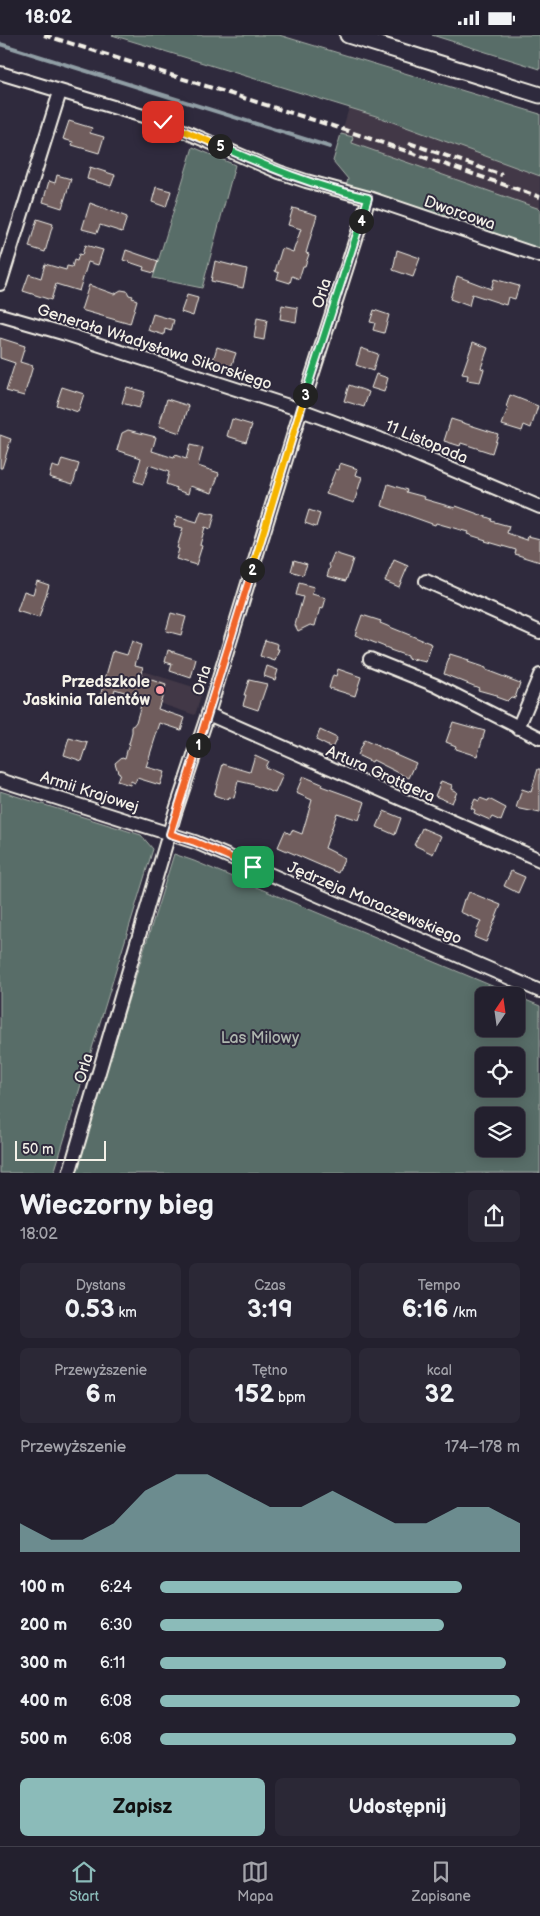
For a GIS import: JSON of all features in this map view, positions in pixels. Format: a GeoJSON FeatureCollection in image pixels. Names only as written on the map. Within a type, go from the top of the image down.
{"type":"FeatureCollection","features":[{"type":"Feature","properties":{"kind":"main road"},"geometry":{"type":"LineString","coordinates":[[348,35],[540,95]]}},
{"type":"Feature","properties":{"kind":"street","name":"Dworcowa"},"geometry":{"type":"LineString","coordinates":[[0,73],[163,122],[279,172],[368,198],[540,256]]}},
{"type":"Feature","properties":{"kind":"street"},"geometry":{"type":"LineString","coordinates":[[0,284],[60,92]]}},
{"type":"Feature","properties":{"kind":"street","name":"Orla"},"geometry":{"type":"LineString","coordinates":[[69,1173],[170,834],[368,198]]}},
{"type":"Feature","properties":{"kind":"street","name":"Generała Władysława Sikorskiego"},"geometry":{"type":"LineString","coordinates":[[0,315],[66,334],[301,410]]}},
{"type":"Feature","properties":{"kind":"street","name":"11 Listopada"},"geometry":{"type":"LineString","coordinates":[[301,410],[380,439],[540,507]]}},
{"type":"Feature","properties":{"kind":"street"},"geometry":{"type":"LineString","coordinates":[[426,581],[540,632]]}},
{"type":"Feature","properties":{"kind":"street"},"geometry":{"type":"LineString","coordinates":[[370,659],[434,685],[540,738]]}},
{"type":"Feature","properties":{"kind":"street"},"geometry":{"type":"LineString","coordinates":[[518,728],[540,675]]}},
{"type":"Feature","properties":{"kind":"street","name":"Artura Grottgera"},"geometry":{"type":"LineString","coordinates":[[208,714],[540,860]]}},
{"type":"Feature","properties":{"kind":"street","name":"Armii Krajowej"},"geometry":{"type":"LineString","coordinates":[[0,780],[170,834]]}},
{"type":"Feature","properties":{"kind":"street","name":"Jędrzeja Moraczewskiego"},"geometry":{"type":"LineString","coordinates":[[170,834],[203,846],[540,991]]}},
{"type":"Feature","properties":{"kind":"shaded area"},"geometry":{"type":"Polygon","coordinates":[[[349,108],[540,120],[540,250],[346,187],[348,179],[333,161],[349,108]]]}},
{"type":"Feature","properties":{"kind":"shaded area","name":"Przedszkole Jaskinia Talentów"},"geometry":{"type":"Polygon","coordinates":[[[123,665],[203,690],[195,715],[116,689],[123,665]]]}},
{"type":"Feature","properties":{"kind":"green space"},"geometry":{"type":"Polygon","coordinates":[[[112,35],[279,35],[540,114],[540,176],[376,116],[112,35]]]}},
{"type":"Feature","properties":{"kind":"green space"},"geometry":{"type":"Polygon","coordinates":[[[432,35],[540,35],[540,69],[432,35]]]}},
{"type":"Feature","properties":{"kind":"green space"},"geometry":{"type":"Polygon","coordinates":[[[341,134],[353,137],[352,143],[540,209],[540,250],[346,187],[348,179],[333,161],[341,134]]]}},
{"type":"Feature","properties":{"kind":"green space"},"geometry":{"type":"Polygon","coordinates":[[[193,147],[235,165],[202,288],[153,278],[193,147]]]}},
{"type":"Feature","properties":{"kind":"green space"},"geometry":{"type":"Polygon","coordinates":[[[0,791],[141,835],[153,849],[54,1173],[0,1173],[0,791]]]}},
{"type":"Feature","properties":{"kind":"green space","name":"Las Milowy"},"geometry":{"type":"Polygon","coordinates":[[[174,854],[495,987],[475,987],[475,1037],[525,1037],[525,1000],[540,1006],[540,1173],[74,1173],[174,854]]]}},
{"type":"Feature","properties":{"kind":"building"},"geometry":{"type":"Polygon","coordinates":[[[69,121],[92,128],[90,133],[104,137],[99,153],[72,145],[73,142],[63,139],[69,121]]]}},
{"type":"Feature","properties":{"kind":"building"},"geometry":{"type":"Polygon","coordinates":[[[90,167],[115,175],[111,186],[87,179],[90,167]]]}},
{"type":"Feature","properties":{"kind":"building"},"geometry":{"type":"Polygon","coordinates":[[[57,175],[71,179],[62,208],[43,202],[49,181],[55,183],[57,175]]]}},
{"type":"Feature","properties":{"kind":"building"},"geometry":{"type":"Polygon","coordinates":[[[156,187],[171,191],[166,207],[152,202],[156,187]]]}},
{"type":"Feature","properties":{"kind":"building"},"geometry":{"type":"Polygon","coordinates":[[[90,203],[127,217],[122,232],[100,225],[97,233],[82,229],[90,203]]]}},
{"type":"Feature","properties":{"kind":"building"},"geometry":{"type":"Polygon","coordinates":[[[293,208],[317,215],[306,253],[309,254],[305,266],[303,266],[299,279],[292,276],[290,283],[277,279],[279,273],[275,271],[282,248],[293,252],[301,229],[288,225],[293,208]]]}},
{"type":"Feature","properties":{"kind":"building"},"geometry":{"type":"Polygon","coordinates":[[[37,219],[53,224],[45,252],[29,247],[37,219]]]}},
{"type":"Feature","properties":{"kind":"building"},"geometry":{"type":"Polygon","coordinates":[[[85,245],[103,250],[98,265],[88,262],[79,291],[56,284],[51,300],[23,291],[29,274],[41,278],[45,264],[66,270],[67,266],[72,267],[74,260],[77,261],[79,254],[82,255],[85,245]]]}},
{"type":"Feature","properties":{"kind":"building"},"geometry":{"type":"Polygon","coordinates":[[[126,250],[158,261],[154,273],[143,270],[144,267],[123,260],[126,250]]]}},
{"type":"Feature","properties":{"kind":"building"},"geometry":{"type":"Polygon","coordinates":[[[397,250],[420,258],[413,277],[393,270],[397,250]]]}},
{"type":"Feature","properties":{"kind":"building"},"geometry":{"type":"Polygon","coordinates":[[[215,261],[247,269],[243,288],[211,281],[215,261]]]}},
{"type":"Feature","properties":{"kind":"building"},"geometry":{"type":"Polygon","coordinates":[[[457,276],[491,289],[494,279],[519,286],[515,299],[508,297],[506,305],[472,294],[469,306],[450,299],[457,276]]]}},
{"type":"Feature","properties":{"kind":"building"},"geometry":{"type":"Polygon","coordinates":[[[89,285],[114,294],[121,290],[127,291],[129,295],[133,296],[132,298],[137,300],[130,324],[81,310],[89,285]]]}},
{"type":"Feature","properties":{"kind":"building"},"geometry":{"type":"Polygon","coordinates":[[[187,295],[198,298],[193,316],[181,312],[187,295]]]}},
{"type":"Feature","properties":{"kind":"building"},"geometry":{"type":"Polygon","coordinates":[[[282,305],[298,308],[296,322],[280,319],[282,305]]]}},
{"type":"Feature","properties":{"kind":"building"},"geometry":{"type":"Polygon","coordinates":[[[374,310],[389,315],[384,333],[373,330],[375,323],[370,322],[374,310]]]}},
{"type":"Feature","properties":{"kind":"building"},"geometry":{"type":"Polygon","coordinates":[[[153,314],[174,320],[171,331],[165,329],[164,335],[148,330],[153,314]]]}},
{"type":"Feature","properties":{"kind":"building"},"geometry":{"type":"Polygon","coordinates":[[[257,318],[267,320],[264,340],[254,338],[257,318]]]}},
{"type":"Feature","properties":{"kind":"building"},"geometry":{"type":"Polygon","coordinates":[[[0,338],[25,346],[20,362],[33,366],[24,396],[6,391],[15,363],[0,358],[0,338]]]}},
{"type":"Feature","properties":{"kind":"building"},"geometry":{"type":"Polygon","coordinates":[[[473,342],[488,348],[481,368],[484,369],[480,382],[467,380],[468,375],[462,374],[473,342]]]}},
{"type":"Feature","properties":{"kind":"building"},"geometry":{"type":"Polygon","coordinates":[[[217,347],[236,353],[230,370],[212,364],[217,347]]]}},
{"type":"Feature","properties":{"kind":"building"},"geometry":{"type":"Polygon","coordinates":[[[361,348],[378,354],[373,371],[356,365],[361,348]]]}},
{"type":"Feature","properties":{"kind":"building"},"geometry":{"type":"Polygon","coordinates":[[[376,374],[388,378],[384,392],[371,388],[376,374]]]}},
{"type":"Feature","properties":{"kind":"building"},"geometry":{"type":"Polygon","coordinates":[[[349,385],[369,392],[364,407],[344,401],[349,385]]]}},
{"type":"Feature","properties":{"kind":"building"},"geometry":{"type":"Polygon","coordinates":[[[62,387],[84,394],[78,412],[56,405],[62,387]]]}},
{"type":"Feature","properties":{"kind":"building"},"geometry":{"type":"Polygon","coordinates":[[[127,387],[145,392],[139,408],[122,403],[127,387]]]}},
{"type":"Feature","properties":{"kind":"building"},"geometry":{"type":"Polygon","coordinates":[[[510,395],[538,406],[531,428],[524,425],[522,431],[502,425],[510,395]]]}},
{"type":"Feature","properties":{"kind":"building"},"geometry":{"type":"Polygon","coordinates":[[[167,399],[189,406],[180,433],[159,426],[167,399]]]}},
{"type":"Feature","properties":{"kind":"building"},"geometry":{"type":"Polygon","coordinates":[[[232,419],[252,425],[246,442],[227,436],[232,419]]]}},
{"type":"Feature","properties":{"kind":"building"},"geometry":{"type":"Polygon","coordinates":[[[451,419],[498,434],[492,453],[461,443],[460,446],[444,441],[451,419]]]}},
{"type":"Feature","properties":{"kind":"building"},"geometry":{"type":"Polygon","coordinates":[[[128,430],[156,437],[152,451],[174,458],[175,455],[186,459],[190,445],[203,448],[198,466],[219,473],[212,493],[190,486],[188,494],[176,490],[177,488],[166,484],[169,472],[149,465],[143,484],[134,481],[141,458],[117,450],[122,433],[128,430]]]}},
{"type":"Feature","properties":{"kind":"building"},"geometry":{"type":"Polygon","coordinates":[[[0,435],[11,439],[2,468],[0,468],[0,435]]]}},
{"type":"Feature","properties":{"kind":"building"},"geometry":{"type":"Polygon","coordinates":[[[62,459],[79,464],[73,484],[49,477],[52,466],[59,468],[62,459]]]}},
{"type":"Feature","properties":{"kind":"building"},"geometry":{"type":"Polygon","coordinates":[[[340,463],[358,469],[356,475],[362,477],[354,503],[326,494],[336,469],[339,470],[340,463]]]}},
{"type":"Feature","properties":{"kind":"building"},"geometry":{"type":"Polygon","coordinates":[[[388,484],[407,490],[406,492],[425,497],[424,499],[455,508],[456,506],[492,519],[491,521],[509,526],[507,533],[527,540],[528,536],[540,539],[540,562],[515,554],[516,550],[467,534],[468,532],[436,523],[435,525],[382,506],[388,484]]]}},
{"type":"Feature","properties":{"kind":"building"},"geometry":{"type":"Polygon","coordinates":[[[309,510],[320,514],[316,527],[305,523],[309,510]]]}},
{"type":"Feature","properties":{"kind":"building"},"geometry":{"type":"Polygon","coordinates":[[[201,511],[215,514],[211,529],[205,527],[196,565],[176,559],[183,528],[174,526],[177,516],[197,522],[201,511]]]}},
{"type":"Feature","properties":{"kind":"building"},"geometry":{"type":"Polygon","coordinates":[[[334,553],[353,559],[346,581],[327,576],[334,553]]]}},
{"type":"Feature","properties":{"kind":"building"},"geometry":{"type":"Polygon","coordinates":[[[294,560],[307,564],[303,575],[291,571],[294,560]]]}},
{"type":"Feature","properties":{"kind":"building"},"geometry":{"type":"Polygon","coordinates":[[[394,560],[408,566],[399,587],[385,581],[394,560]]]}},
{"type":"Feature","properties":{"kind":"building"},"geometry":{"type":"Polygon","coordinates":[[[37,581],[49,585],[39,618],[17,611],[24,591],[33,594],[37,581]]]}},
{"type":"Feature","properties":{"kind":"building"},"geometry":{"type":"Polygon","coordinates":[[[299,583],[314,587],[312,594],[326,598],[323,609],[320,608],[315,626],[310,625],[298,631],[295,625],[303,597],[296,595],[299,583]]]}},
{"type":"Feature","properties":{"kind":"building"},"geometry":{"type":"Polygon","coordinates":[[[171,613],[186,617],[181,635],[166,631],[171,613]]]}},
{"type":"Feature","properties":{"kind":"building"},"geometry":{"type":"Polygon","coordinates":[[[362,615],[381,621],[380,623],[432,644],[426,662],[407,658],[407,656],[355,635],[362,615]]]}},
{"type":"Feature","properties":{"kind":"building"},"geometry":{"type":"Polygon","coordinates":[[[265,640],[278,644],[277,649],[279,649],[275,661],[260,656],[265,640]]]}},
{"type":"Feature","properties":{"kind":"building"},"geometry":{"type":"Polygon","coordinates":[[[132,641],[141,645],[135,665],[143,667],[140,676],[166,685],[158,709],[185,718],[181,730],[160,723],[146,767],[164,772],[160,785],[137,778],[135,783],[131,781],[130,785],[117,781],[120,773],[115,763],[122,757],[125,758],[132,727],[136,722],[143,698],[115,689],[111,703],[99,700],[113,651],[127,655],[132,641]]]}},
{"type":"Feature","properties":{"kind":"building"},"geometry":{"type":"Polygon","coordinates":[[[168,650],[196,659],[191,678],[170,671],[172,664],[165,662],[168,650]]]}},
{"type":"Feature","properties":{"kind":"building"},"geometry":{"type":"Polygon","coordinates":[[[450,654],[469,660],[468,662],[520,683],[515,698],[511,697],[507,701],[444,674],[450,654]]]}},
{"type":"Feature","properties":{"kind":"building"},"geometry":{"type":"Polygon","coordinates":[[[267,666],[278,670],[275,680],[264,676],[267,666]]]}},
{"type":"Feature","properties":{"kind":"building"},"geometry":{"type":"Polygon","coordinates":[[[338,669],[361,677],[355,696],[329,688],[333,675],[336,676],[338,669]]]}},
{"type":"Feature","properties":{"kind":"building"},"geometry":{"type":"Polygon","coordinates":[[[249,680],[267,684],[258,710],[243,705],[249,680]]]}},
{"type":"Feature","properties":{"kind":"building"},"geometry":{"type":"Polygon","coordinates":[[[453,722],[485,731],[477,756],[455,749],[456,746],[446,742],[453,722]]]}},
{"type":"Feature","properties":{"kind":"building"},"geometry":{"type":"Polygon","coordinates":[[[320,730],[337,738],[332,748],[316,740],[320,730]]]}},
{"type":"Feature","properties":{"kind":"building"},"geometry":{"type":"Polygon","coordinates":[[[69,738],[88,743],[82,761],[64,755],[69,738]]]}},
{"type":"Feature","properties":{"kind":"building"},"geometry":{"type":"Polygon","coordinates":[[[364,740],[416,763],[409,778],[373,760],[372,762],[357,755],[364,740]]]}},
{"type":"Feature","properties":{"kind":"building"},"geometry":{"type":"Polygon","coordinates":[[[255,755],[268,761],[265,767],[283,775],[275,793],[238,781],[234,798],[229,797],[228,800],[214,795],[223,764],[250,772],[255,755]]]}},
{"type":"Feature","properties":{"kind":"building"},"geometry":{"type":"Polygon","coordinates":[[[538,769],[540,769],[540,813],[516,808],[522,789],[531,792],[538,769]]]}},
{"type":"Feature","properties":{"kind":"building"},"geometry":{"type":"Polygon","coordinates":[[[303,776],[322,784],[321,786],[365,802],[359,820],[337,813],[325,848],[345,858],[338,873],[278,847],[285,831],[290,834],[292,830],[302,834],[312,800],[296,793],[303,776]]]}},
{"type":"Feature","properties":{"kind":"building"},"geometry":{"type":"Polygon","coordinates":[[[441,781],[452,785],[451,789],[457,792],[452,803],[435,796],[441,781]]]}},
{"type":"Feature","properties":{"kind":"building"},"geometry":{"type":"Polygon","coordinates":[[[480,798],[488,801],[489,799],[506,808],[501,821],[492,817],[490,820],[474,813],[475,810],[471,808],[475,799],[479,801],[480,798]]]}},
{"type":"Feature","properties":{"kind":"building"},"geometry":{"type":"Polygon","coordinates":[[[384,811],[401,818],[395,835],[377,827],[384,811]]]}},
{"type":"Feature","properties":{"kind":"building"},"geometry":{"type":"Polygon","coordinates":[[[422,828],[441,836],[433,854],[414,845],[422,828]]]}},
{"type":"Feature","properties":{"kind":"building"},"geometry":{"type":"Polygon","coordinates":[[[511,871],[525,877],[518,893],[504,886],[511,871]]]}},
{"type":"Feature","properties":{"kind":"building"},"geometry":{"type":"Polygon","coordinates":[[[469,892],[501,905],[486,942],[474,937],[481,921],[460,912],[464,899],[466,899],[469,892]]]}},
{"type":"Feature","properties":{"kind":"waterway"},"geometry":{"type":"LineString","coordinates":[[0,44],[330,147]]}},
{"type":"Feature","properties":{"kind":"railway"},"geometry":{"type":"LineString","coordinates":[[44,35],[339,128],[540,197]]}},
{"type":"Feature","properties":{"kind":"railway"},"geometry":{"type":"LineString","coordinates":[[409,143],[502,175]]}},
{"type":"Feature","properties":{"kind":"place","name":"Przedszkole Jaskinia Talentów"},"geometry":{"type":"Point","coordinates":[160,690]}},
{"type":"Feature","properties":{"kind":"route"},"geometry":{"type":"LineString","coordinates":[[163,122],[279,172],[368,198],[170,834],[195,842],[253,867]]}}]}
